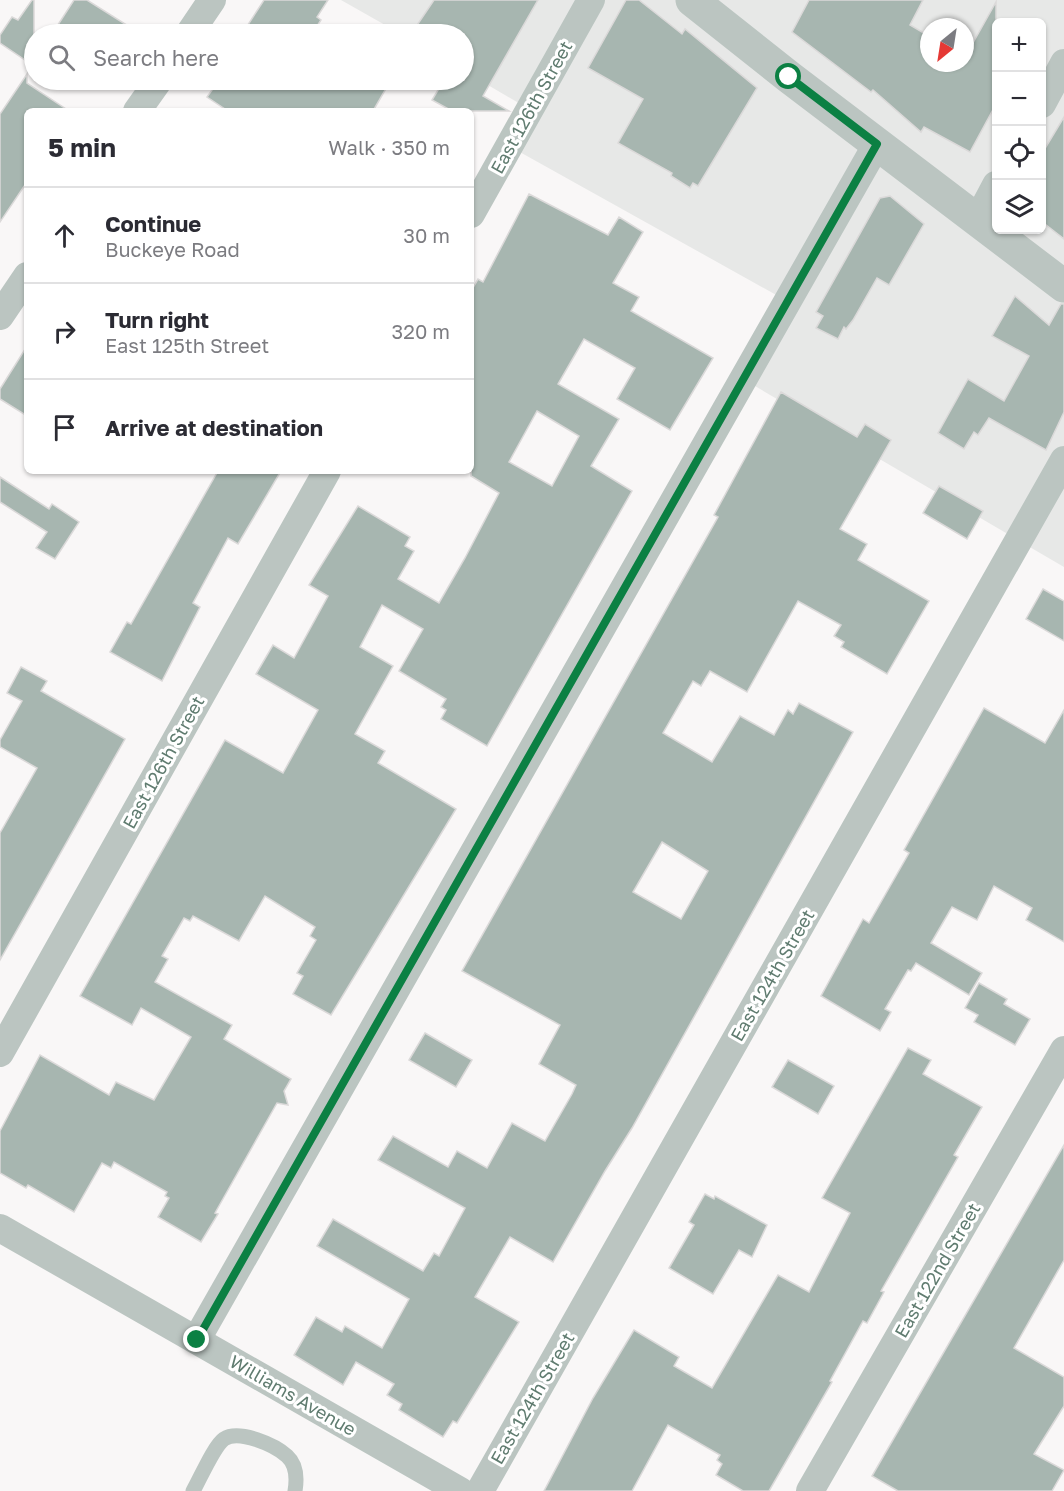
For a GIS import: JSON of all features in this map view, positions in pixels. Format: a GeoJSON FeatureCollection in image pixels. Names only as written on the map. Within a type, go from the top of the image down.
{"type":"FeatureCollection","features":[{"type":"Feature","properties":{"kind":"street"},"geometry":{"type":"LineString","coordinates":[[196,24],[212,0]]}},
{"type":"Feature","properties":{"kind":"street","name":"East 126th Street"},"geometry":{"type":"LineString","coordinates":[[474,209],[591,0]]}},
{"type":"Feature","properties":{"kind":"street"},"geometry":{"type":"LineString","coordinates":[[692,0],[1064,286]]}},
{"type":"Feature","properties":{"kind":"street"},"geometry":{"type":"LineString","coordinates":[[1046,95],[1064,63]]}},
{"type":"Feature","properties":{"kind":"street"},"geometry":{"type":"LineString","coordinates":[[139,108],[152,90]]}},
{"type":"Feature","properties":{"kind":"street"},"geometry":{"type":"LineString","coordinates":[[197,1340],[877,144]]}},
{"type":"Feature","properties":{"kind":"street"},"geometry":{"type":"LineString","coordinates":[[978,219],[992,193]]}},
{"type":"Feature","properties":{"kind":"street"},"geometry":{"type":"LineString","coordinates":[[0,316],[24,280]]}},
{"type":"Feature","properties":{"kind":"street","name":"East 124th Street"},"geometry":{"type":"LineString","coordinates":[[480,1491],[1064,460]]}},
{"type":"Feature","properties":{"kind":"street","name":"East 126th Street"},"geometry":{"type":"LineString","coordinates":[[0,1053],[325,474]]}},
{"type":"Feature","properties":{"kind":"street","name":"East 122nd Street"},"geometry":{"type":"LineString","coordinates":[[810,1491],[1064,1050]]}},
{"type":"Feature","properties":{"kind":"street","name":"Williams Avenue"},"geometry":{"type":"LineString","coordinates":[[0,1228],[460,1491]]}},
{"type":"Feature","properties":{"kind":"lane"},"geometry":{"type":"LineString","coordinates":[[193,1491],[222,1440],[234,1434],[244,1434],[288,1456],[295,1469],[295,1491]]}},
{"type":"Feature","properties":{"kind":"shaded area"},"geometry":{"type":"Polygon","coordinates":[[[341,0],[1064,0],[1064,567],[743,379],[787,301],[509,146],[529,109],[474,77],[474,24],[383,24],[341,0]]]}},
{"type":"Feature","properties":{"kind":"building"},"geometry":{"type":"Polygon","coordinates":[[[34,0],[34,24],[24,24],[24,59],[0,43],[0,35],[12,17],[18,20],[34,0]]]}},
{"type":"Feature","properties":{"kind":"building"},"geometry":{"type":"Polygon","coordinates":[[[74,0],[87,0],[125,24],[58,24],[74,0]]]}},
{"type":"Feature","properties":{"kind":"building"},"geometry":{"type":"Polygon","coordinates":[[[264,0],[328,0],[317,17],[321,20],[318,24],[248,24],[264,0]]]}},
{"type":"Feature","properties":{"kind":"building"},"geometry":{"type":"Polygon","coordinates":[[[434,0],[538,0],[483,96],[509,111],[447,108],[432,100],[438,90],[474,90],[474,24],[418,24],[434,0]]]}},
{"type":"Feature","properties":{"kind":"building"},"geometry":{"type":"Polygon","coordinates":[[[626,0],[639,0],[682,34],[685,29],[757,88],[698,186],[693,183],[690,188],[671,176],[672,173],[618,143],[643,99],[588,68],[626,0]]]}},
{"type":"Feature","properties":{"kind":"building"},"geometry":{"type":"Polygon","coordinates":[[[809,0],[923,0],[910,25],[920,31],[920,72],[974,72],[974,41],[996,2],[996,18],[992,18],[992,111],[970,152],[924,127],[921,132],[873,90],[871,92],[792,32],[809,0]]]}},
{"type":"Feature","properties":{"kind":"building"},"geometry":{"type":"Polygon","coordinates":[[[24,78],[24,90],[38,90],[64,108],[24,108],[24,186],[0,222],[0,114],[24,78]]]}},
{"type":"Feature","properties":{"kind":"building"},"geometry":{"type":"Polygon","coordinates":[[[212,90],[385,90],[375,108],[224,108],[207,97],[212,90]]]}},
{"type":"Feature","properties":{"kind":"building"},"geometry":{"type":"Polygon","coordinates":[[[1064,117],[1064,239],[1046,225],[1046,147],[1064,117]]]}},
{"type":"Feature","properties":{"kind":"building"},"geometry":{"type":"Polygon","coordinates":[[[529,194],[608,235],[619,217],[643,232],[613,283],[639,297],[631,311],[713,358],[670,430],[617,399],[635,368],[584,339],[558,384],[619,419],[591,466],[632,491],[487,746],[441,719],[446,710],[441,707],[446,699],[399,671],[423,629],[382,605],[360,647],[393,666],[355,734],[385,751],[378,763],[456,809],[331,1015],[293,994],[303,976],[297,973],[316,940],[310,936],[315,927],[265,896],[239,941],[193,916],[190,921],[184,918],[162,956],[168,959],[155,982],[232,1025],[224,1039],[291,1079],[284,1091],[288,1105],[277,1103],[201,1242],[158,1217],[169,1198],[165,1196],[167,1192],[114,1162],[111,1168],[102,1163],[74,1212],[28,1185],[26,1188],[0,1173],[0,1131],[40,1055],[109,1095],[116,1082],[154,1100],[191,1037],[141,1008],[132,1025],[80,996],[225,740],[283,773],[318,710],[256,674],[273,645],[294,658],[328,596],[309,585],[358,506],[410,537],[405,546],[414,551],[398,579],[439,603],[499,493],[471,476],[474,474],[474,286],[478,279],[483,282],[529,194]],[[537,411],[509,462],[552,486],[579,436],[537,411]]]}},
{"type":"Feature","properties":{"kind":"building"},"geometry":{"type":"Polygon","coordinates":[[[890,196],[924,224],[889,285],[877,278],[853,320],[846,329],[844,327],[838,339],[816,328],[823,316],[816,312],[880,198],[890,196]]]}},
{"type":"Feature","properties":{"kind":"building"},"geometry":{"type":"Polygon","coordinates":[[[1015,296],[1049,325],[1061,304],[1064,304],[1064,412],[1046,450],[989,418],[978,435],[974,432],[964,449],[938,433],[968,379],[1004,401],[1029,356],[992,336],[1015,296]]]}},
{"type":"Feature","properties":{"kind":"building"},"geometry":{"type":"Polygon","coordinates":[[[24,351],[24,414],[0,399],[0,389],[24,351]]]}},
{"type":"Feature","properties":{"kind":"building"},"geometry":{"type":"Polygon","coordinates":[[[781,392],[857,437],[865,424],[891,440],[840,529],[867,544],[858,560],[929,601],[887,674],[841,647],[844,642],[834,636],[841,625],[798,601],[747,692],[710,671],[701,686],[693,681],[663,733],[712,762],[740,716],[774,735],[788,710],[793,714],[799,703],[853,732],[632,1128],[553,1262],[510,1237],[475,1297],[519,1322],[457,1423],[453,1421],[443,1437],[399,1410],[402,1404],[387,1395],[394,1384],[356,1362],[343,1385],[294,1355],[316,1317],[342,1332],[345,1326],[382,1348],[409,1299],[317,1246],[333,1219],[423,1271],[434,1253],[439,1256],[465,1208],[378,1160],[393,1136],[448,1167],[457,1151],[487,1168],[512,1123],[545,1141],[572,1094],[576,1085],[539,1064],[560,1025],[462,971],[718,517],[714,515],[781,392]],[[662,842],[633,892],[681,919],[708,871],[662,842]]]}},
{"type":"Feature","properties":{"kind":"building"},"geometry":{"type":"Polygon","coordinates":[[[216,474],[279,474],[238,544],[228,538],[193,603],[200,607],[162,681],[110,652],[127,622],[131,624],[216,474]]]}},
{"type":"Feature","properties":{"kind":"building"},"geometry":{"type":"Polygon","coordinates":[[[0,477],[49,509],[52,504],[79,522],[55,559],[36,548],[47,532],[0,502],[0,477]]]}},
{"type":"Feature","properties":{"kind":"building"},"geometry":{"type":"Polygon","coordinates":[[[939,486],[983,511],[967,539],[923,513],[939,486]]]}},
{"type":"Feature","properties":{"kind":"building"},"geometry":{"type":"Polygon","coordinates":[[[1043,589],[1064,601],[1064,641],[1026,619],[1043,589]]]}},
{"type":"Feature","properties":{"kind":"building"},"geometry":{"type":"Polygon","coordinates":[[[21,667],[47,681],[41,691],[125,739],[0,960],[0,833],[37,768],[0,747],[0,740],[22,701],[7,693],[21,667]]]}},
{"type":"Feature","properties":{"kind":"building"},"geometry":{"type":"Polygon","coordinates":[[[984,708],[1045,743],[1064,710],[1064,942],[1026,920],[1032,908],[994,886],[977,920],[952,907],[931,943],[982,973],[969,995],[916,963],[911,971],[908,970],[885,1009],[891,1012],[880,1031],[821,996],[863,919],[869,923],[909,853],[904,850],[984,708]]]}},
{"type":"Feature","properties":{"kind":"building"},"geometry":{"type":"Polygon","coordinates":[[[979,983],[1007,999],[1004,1004],[1030,1019],[1015,1045],[974,1022],[978,1015],[965,1008],[979,983]]]}},
{"type":"Feature","properties":{"kind":"building"},"geometry":{"type":"Polygon","coordinates":[[[425,1033],[472,1060],[456,1087],[409,1060],[425,1033]]]}},
{"type":"Feature","properties":{"kind":"building"},"geometry":{"type":"Polygon","coordinates":[[[908,1048],[931,1060],[923,1074],[982,1107],[954,1155],[958,1157],[881,1291],[884,1292],[867,1323],[863,1321],[830,1381],[832,1382],[769,1491],[743,1491],[716,1475],[722,1464],[717,1460],[720,1455],[668,1425],[632,1491],[544,1491],[593,1398],[634,1330],[679,1357],[674,1366],[712,1388],[778,1275],[809,1292],[850,1213],[822,1198],[908,1048]]]}},
{"type":"Feature","properties":{"kind":"building"},"geometry":{"type":"Polygon","coordinates":[[[788,1060],[834,1086],[818,1114],[772,1087],[788,1060]]]}},
{"type":"Feature","properties":{"kind":"building"},"geometry":{"type":"Polygon","coordinates":[[[1064,1145],[1064,1260],[1014,1348],[1064,1377],[1064,1406],[1034,1454],[1064,1470],[1052,1491],[898,1491],[872,1476],[1064,1145]]]}},
{"type":"Feature","properties":{"kind":"building"},"geometry":{"type":"Polygon","coordinates":[[[705,1194],[714,1199],[715,1196],[767,1225],[752,1257],[739,1250],[713,1294],[669,1268],[694,1225],[689,1222],[705,1194]]]}},
{"type":"Feature","properties":{"kind":"route"},"geometry":{"type":"LineString","coordinates":[[197,1340],[877,144],[789,77]]}}]}
